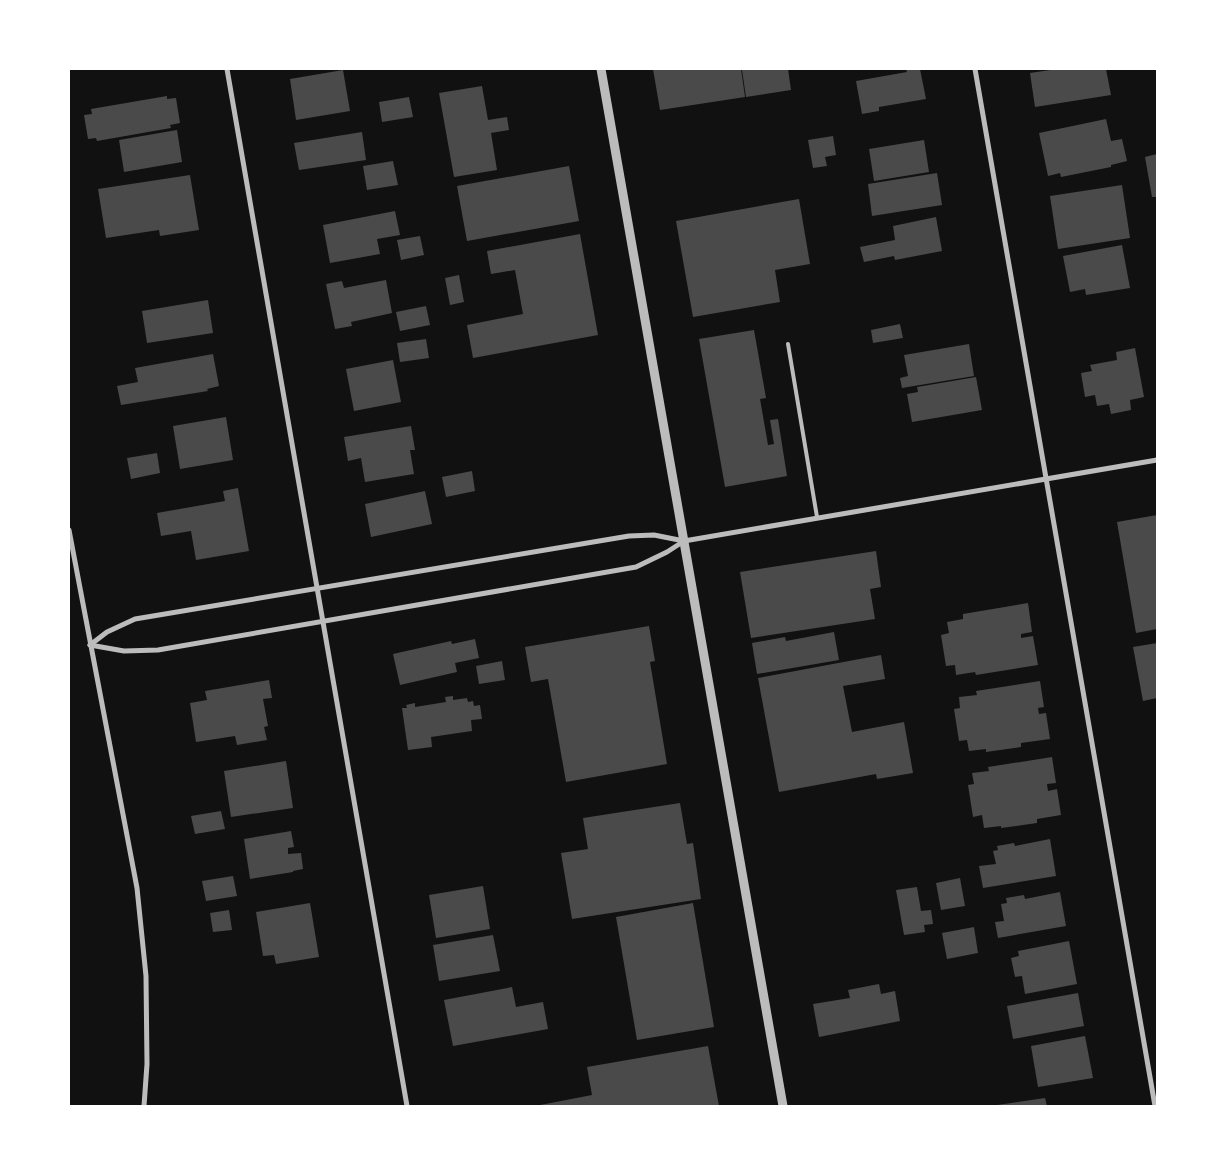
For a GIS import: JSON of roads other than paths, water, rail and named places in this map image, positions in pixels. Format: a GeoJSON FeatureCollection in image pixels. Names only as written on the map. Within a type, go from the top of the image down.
{"type":"FeatureCollection","features":[{"type":"Feature","properties":{"kind":"street"},"geometry":{"type":"LineString","coordinates":[[227,69],[406,1106]]}},
{"type":"Feature","properties":{"kind":"street"},"geometry":{"type":"LineString","coordinates":[[601,69],[783,1106]]}},
{"type":"Feature","properties":{"kind":"street"},"geometry":{"type":"LineString","coordinates":[[974,69],[1155,1106]]}},
{"type":"Feature","properties":{"kind":"street"},"geometry":{"type":"LineString","coordinates":[[90,645],[106,632],[135,619],[629,536],[654,535],[684,541],[1157,460]]}},
{"type":"Feature","properties":{"kind":"street"},"geometry":{"type":"LineString","coordinates":[[69,530],[137,888],[146,976],[147,1064],[144,1106]]}},
{"type":"Feature","properties":{"kind":"street"},"geometry":{"type":"LineString","coordinates":[[90,645],[124,651],[158,650],[323,622],[636,567],[667,552],[684,541]]}},
{"type":"Feature","properties":{"kind":"lane"},"geometry":{"type":"LineString","coordinates":[[788,344],[817,517]]}}]}
